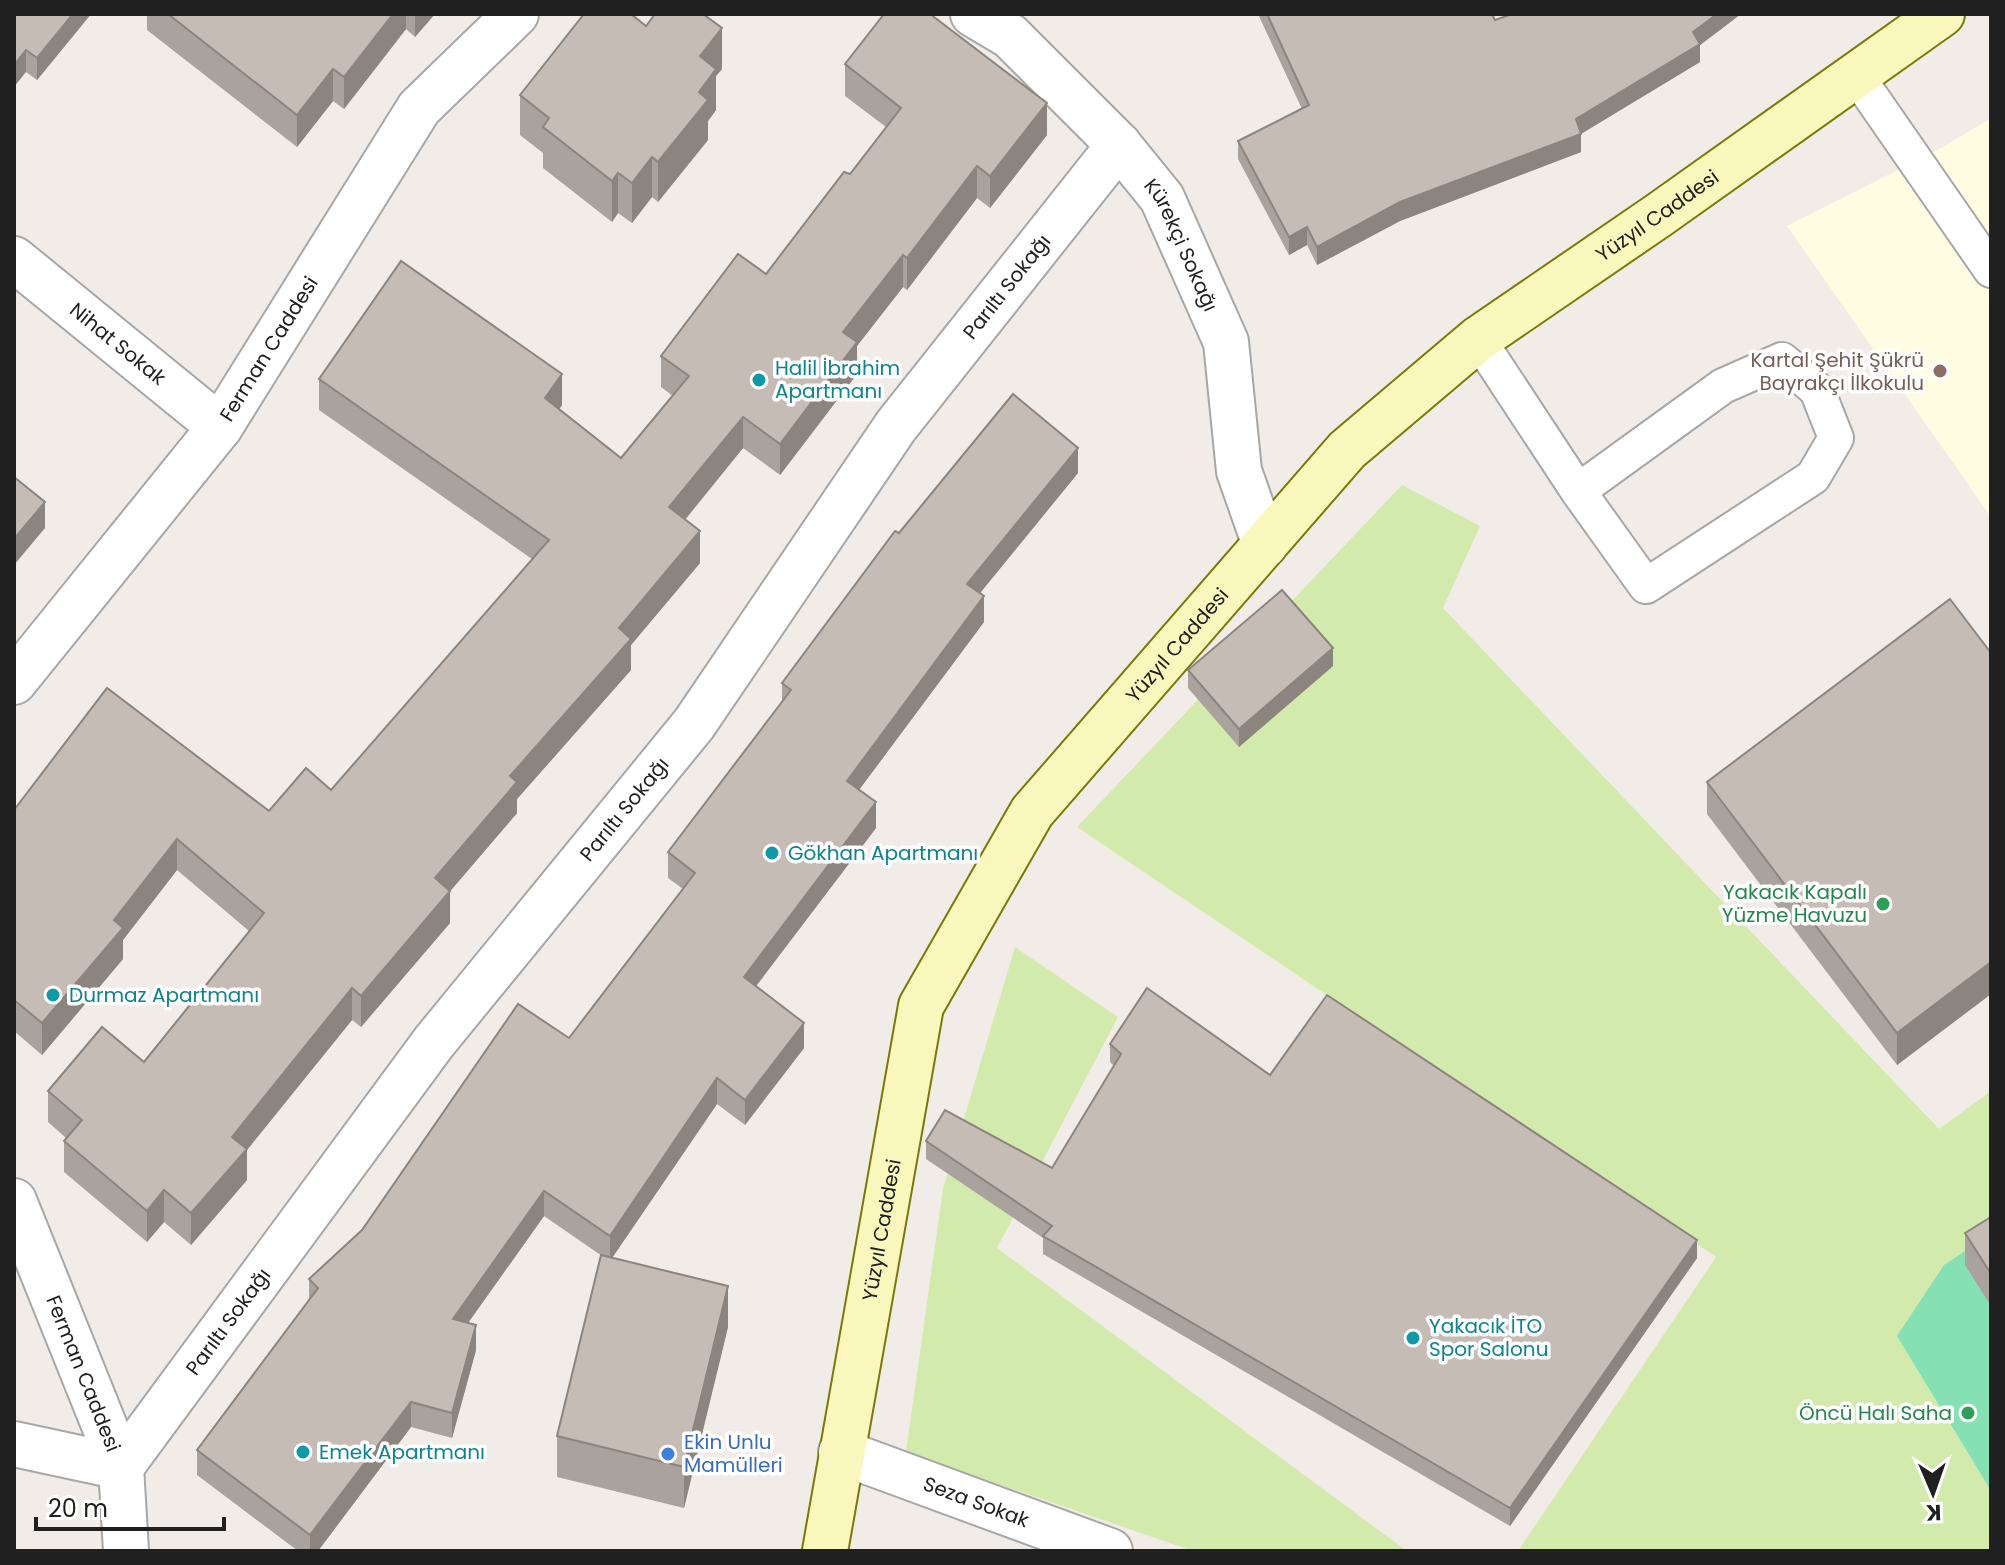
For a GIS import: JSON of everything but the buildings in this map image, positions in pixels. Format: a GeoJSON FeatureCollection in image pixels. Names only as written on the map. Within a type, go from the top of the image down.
{"type":"FeatureCollection","features":[{"type":"Feature","properties":{"kind":"street","name":"Ferman Caddesi"},"geometry":{"type":"LineString","coordinates":[[14,682],[220,427],[419,108],[516,14]]}},
{"type":"Feature","properties":{"kind":"street","name":"Yüzyıl Caddesi"},"geometry":{"type":"LineString","coordinates":[[825,1551],[921,1006],[1032,812],[1347,450],[1478,339],[1942,14]]}},
{"type":"Feature","properties":{"kind":"street","name":"Kürekçi Sokağı"},"geometry":{"type":"LineString","coordinates":[[978,15],[1010,36],[1119,145],[1162,198],[1226,342],[1239,471],[1265,545]]}},
{"type":"Feature","properties":{"kind":"street","name":"Parıltı Sokağı"},"geometry":{"type":"LineString","coordinates":[[121,1467],[434,1042],[694,724],[896,426],[1119,145]]}},
{"type":"Feature","properties":{"kind":"street","name":"Nihat Sokak"},"geometry":{"type":"LineString","coordinates":[[14,259],[220,427]]}},
{"type":"Feature","properties":{"kind":"street","name":"Ferman Caddesi"},"geometry":{"type":"LineString","coordinates":[[14,1201],[121,1467],[126,1551]]}},
{"type":"Feature","properties":{"kind":"street"},"geometry":{"type":"LineString","coordinates":[[14,1444],[121,1467]]}},
{"type":"Feature","properties":{"kind":"street","name":"Seza Sokak"},"geometry":{"type":"LineString","coordinates":[[841,1452],[1110,1551]]}},
{"type":"Feature","properties":{"kind":"lane"},"geometry":{"type":"LineString","coordinates":[[1856,75],[1991,270]]}},
{"type":"Feature","properties":{"kind":"lane"},"geometry":{"type":"LineString","coordinates":[[1478,339],[1578,491],[1646,586],[1813,477],[1836,438],[1817,390],[1782,360],[1723,386],[1578,491]]}},
{"type":"Feature","properties":{"kind":"shaded area","name":"Kartal Şehit Şükrü Bayrakçı İlkokulu"},"geometry":{"type":"Polygon","coordinates":[[[1991,118],[1991,517],[1787,226],[1943,147],[1991,118]]]}},
{"type":"Feature","properties":{"kind":"green space"},"geometry":{"type":"Polygon","coordinates":[[[1402,485],[1480,526],[1443,608],[1939,1129],[1991,1091],[1991,1234],[1897,1336],[1991,1491],[1991,1551],[1518,1551],[1716,1257],[1077,827],[1402,485]]]}},
{"type":"Feature","properties":{"kind":"green space"},"geometry":{"type":"Polygon","coordinates":[[[1015,947],[1118,1017],[997,1248],[1407,1551],[1193,1551],[906,1452],[943,1189],[1015,947]]]}},
{"type":"Feature","properties":{"kind":"green space","name":"Öncü Halı Saha"},"geometry":{"type":"Polygon","coordinates":[[[1991,1234],[1991,1491],[1897,1336],[1944,1265],[1991,1234]]]}},
{"type":"Feature","properties":{"kind":"place","name":"Kartal Şehit Şükrü Bayrakçı İlkokulu"},"geometry":{"type":"Point","coordinates":[1940,371]}},
{"type":"Feature","properties":{"kind":"place","name":"Halil İbrahim Apartmanı"},"geometry":{"type":"Point","coordinates":[759,380]}},
{"type":"Feature","properties":{"kind":"place","name":"Gökhan Apartmanı"},"geometry":{"type":"Point","coordinates":[772,853]}},
{"type":"Feature","properties":{"kind":"place","name":"Yakacık Kapalı Yüzme Havuzu"},"geometry":{"type":"Point","coordinates":[1883,904]}},
{"type":"Feature","properties":{"kind":"place","name":"Durmaz Apartmanı"},"geometry":{"type":"Point","coordinates":[53,995]}},
{"type":"Feature","properties":{"kind":"place","name":"Yakacık İTO Spor Salonu"},"geometry":{"type":"Point","coordinates":[1413,1338]}},
{"type":"Feature","properties":{"kind":"place","name":"Öncü Halı Saha"},"geometry":{"type":"Point","coordinates":[1968,1413]}},
{"type":"Feature","properties":{"kind":"place","name":"Emek Apartmanı"},"geometry":{"type":"Point","coordinates":[303,1452]}},
{"type":"Feature","properties":{"kind":"place","name":"Ekin Unlu Mamülleri"},"geometry":{"type":"Point","coordinates":[668,1454]}}]}
